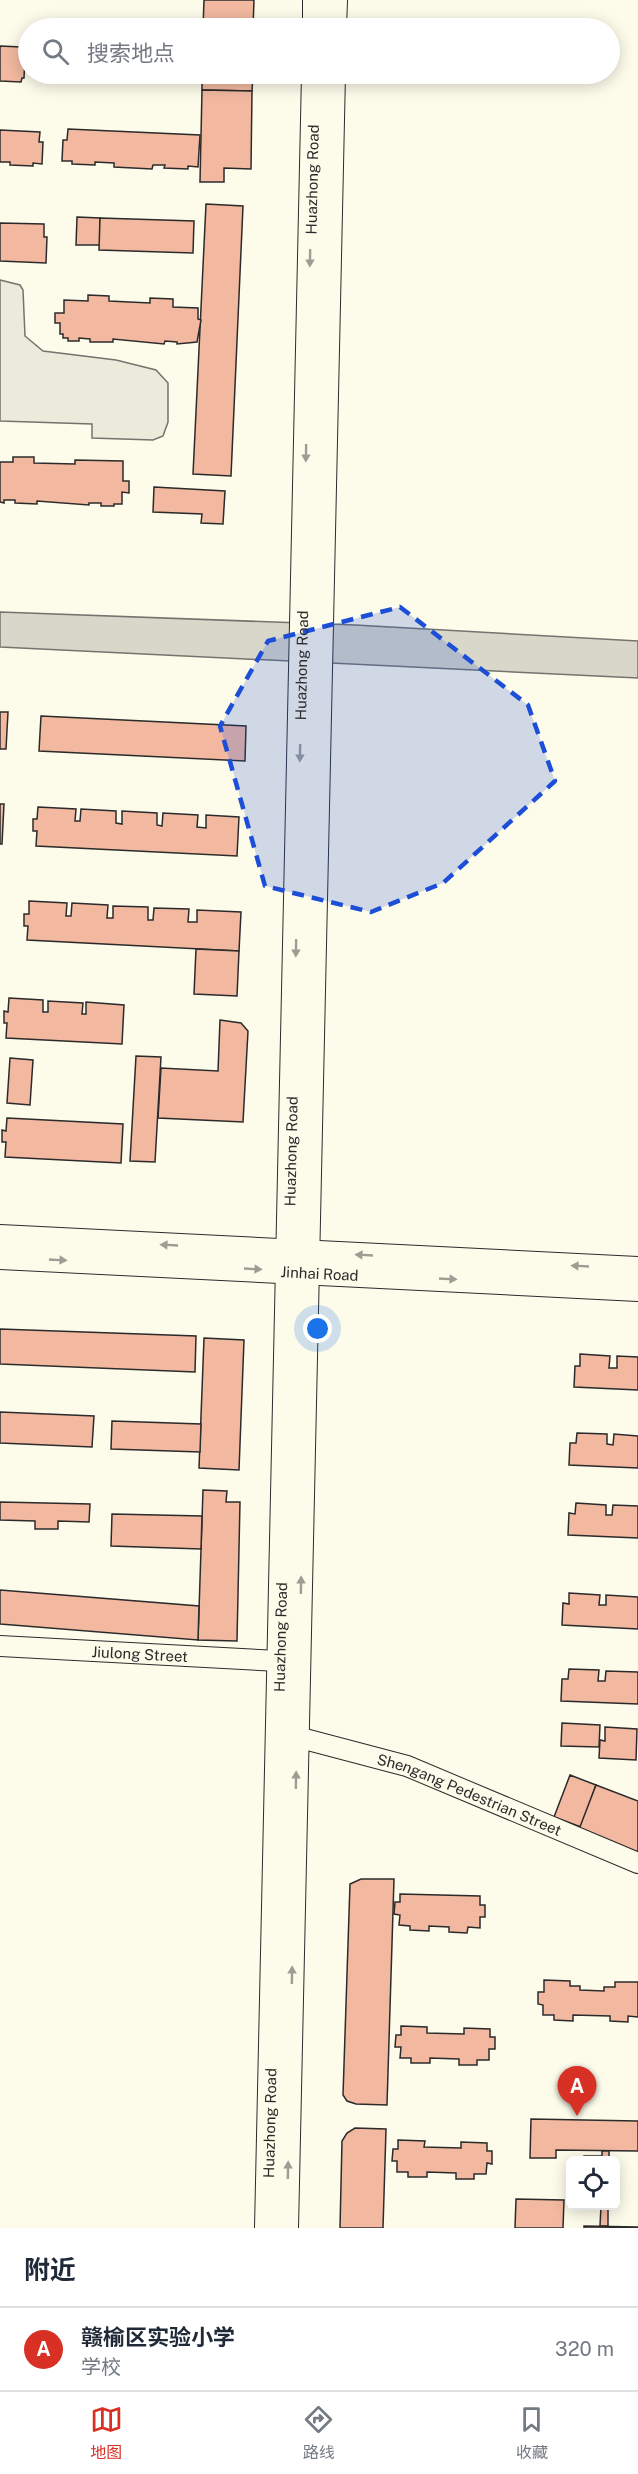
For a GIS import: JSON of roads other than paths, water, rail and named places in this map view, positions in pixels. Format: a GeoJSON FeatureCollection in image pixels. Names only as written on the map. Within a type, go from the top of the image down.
{"type":"FeatureCollection","features":[{"type":"Feature","properties":{"kind":"main road"},"geometry":{"type":"LineString","coordinates":[[315,0],[315,18]]}},
{"type":"Feature","properties":{"kind":"main road"},"geometry":{"type":"LineString","coordinates":[[334,18],[335,0]]}},
{"type":"Feature","properties":{"kind":"main road","name":"Huazhong Road"},"geometry":{"type":"LineString","coordinates":[[286,2228],[297,1737],[298,1262],[314,84]]}},
{"type":"Feature","properties":{"kind":"main road","name":"Huazhong Road"},"geometry":{"type":"LineString","coordinates":[[267,2228],[279,1661],[298,1262],[333,84]]}},
{"type":"Feature","properties":{"kind":"main road","name":"Jinhai Road"},"geometry":{"type":"LineString","coordinates":[[0,1237],[638,1288]]}},
{"type":"Feature","properties":{"kind":"main road","name":"Jinhai Road"},"geometry":{"type":"LineString","coordinates":[[0,1257],[638,1269]]}},
{"type":"Feature","properties":{"kind":"street","name":"Jiulong Street"},"geometry":{"type":"LineString","coordinates":[[0,1646],[279,1661]]}},
{"type":"Feature","properties":{"kind":"street","name":"Shengang Pedestrian Street"},"geometry":{"type":"LineString","coordinates":[[297,1737],[407,1766],[638,1863]]}},
{"type":"Feature","properties":{"kind":"place","name":"赣榆区实验小学"},"geometry":{"type":"Point","coordinates":[577,2116]}}]}
